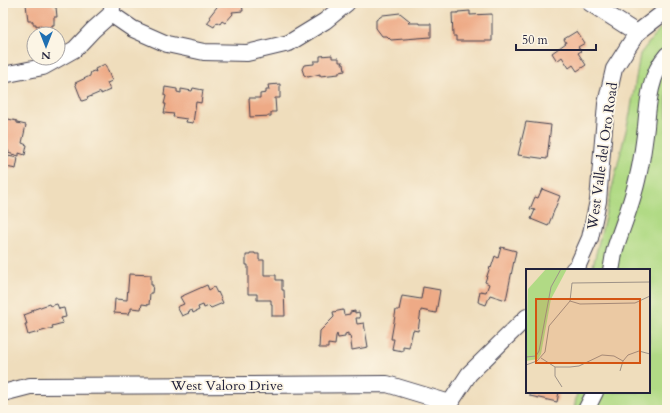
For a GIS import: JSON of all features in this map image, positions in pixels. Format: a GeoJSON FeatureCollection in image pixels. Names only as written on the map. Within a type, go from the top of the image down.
{"type":"FeatureCollection","features":[{"type":"Feature","properties":{"kind":"street"},"geometry":{"type":"LineString","coordinates":[[3,75],[43,67],[75,49],[112,9],[133,29],[167,44],[204,52],[247,53],[289,43],[325,21],[347,3]]}},
{"type":"Feature","properties":{"kind":"street"},"geometry":{"type":"LineString","coordinates":[[590,3],[637,32]]}},
{"type":"Feature","properties":{"kind":"street","name":"West Valle del Oro Road"},"geometry":{"type":"LineString","coordinates":[[574,269],[578,265],[590,238],[598,201],[606,104],[614,69],[637,32],[667,11]]}},
{"type":"Feature","properties":{"kind":"street"},"geometry":{"type":"LineString","coordinates":[[611,269],[615,250],[638,176],[643,152],[647,108],[651,90],[661,61],[667,55]]}},
{"type":"Feature","properties":{"kind":"street"},"geometry":{"type":"LineString","coordinates":[[450,406],[469,374],[526,318]]}},
{"type":"Feature","properties":{"kind":"street","name":"West Valoro Drive"},"geometry":{"type":"LineString","coordinates":[[3,393],[30,386],[387,384],[450,406]]}},
{"type":"Feature","properties":{"kind":"street"},"geometry":{"type":"LineString","coordinates":[[586,410],[594,393]]}},
{"type":"Feature","properties":{"kind":"green space"},"geometry":{"type":"Polygon","coordinates":[[[667,26],[667,410],[574,410],[577,393],[650,393],[650,269],[592,269],[630,114],[640,54],[661,27],[667,26]]]}},
{"type":"Feature","properties":{"kind":"building"},"geometry":{"type":"Polygon","coordinates":[[[53,3],[54,7],[56,7],[57,17],[54,17],[54,25],[36,26],[36,24],[33,24],[33,21],[28,21],[26,4],[53,3]]]}},
{"type":"Feature","properties":{"kind":"building"},"geometry":{"type":"Polygon","coordinates":[[[220,3],[242,3],[243,11],[232,12],[233,14],[225,23],[222,21],[220,24],[217,22],[214,27],[207,23],[211,18],[209,17],[220,3]]]}},
{"type":"Feature","properties":{"kind":"building"},"geometry":{"type":"Polygon","coordinates":[[[470,11],[470,15],[492,14],[492,41],[456,41],[456,36],[453,36],[452,13],[470,11]]]}},
{"type":"Feature","properties":{"kind":"building"},"geometry":{"type":"Polygon","coordinates":[[[400,13],[410,21],[408,23],[431,24],[431,37],[391,40],[387,36],[382,36],[376,28],[376,20],[383,15],[400,13]]]}},
{"type":"Feature","properties":{"kind":"building"},"geometry":{"type":"Polygon","coordinates":[[[577,31],[585,43],[578,47],[581,51],[578,53],[586,65],[577,71],[573,65],[569,68],[562,57],[557,61],[552,53],[566,43],[564,39],[577,31]]]}},
{"type":"Feature","properties":{"kind":"building"},"geometry":{"type":"Polygon","coordinates":[[[332,55],[332,58],[339,58],[339,62],[343,62],[342,64],[344,64],[345,71],[339,72],[339,74],[320,76],[320,74],[308,77],[304,75],[302,69],[304,65],[314,64],[314,61],[320,61],[320,56],[332,55]]]}},
{"type":"Feature","properties":{"kind":"building"},"geometry":{"type":"Polygon","coordinates":[[[105,64],[112,81],[107,83],[110,90],[101,94],[101,92],[82,101],[75,83],[90,76],[91,72],[96,72],[95,69],[105,64]]]}},
{"type":"Feature","properties":{"kind":"building"},"geometry":{"type":"Polygon","coordinates":[[[280,84],[280,98],[275,98],[276,112],[271,112],[271,116],[250,117],[249,98],[260,98],[260,94],[266,93],[266,90],[269,90],[268,85],[280,84]]]}},
{"type":"Feature","properties":{"kind":"building"},"geometry":{"type":"Polygon","coordinates":[[[165,87],[177,89],[177,92],[181,93],[181,89],[192,91],[193,88],[203,90],[201,103],[196,102],[193,123],[186,122],[187,119],[173,117],[174,114],[164,113],[166,104],[164,104],[166,96],[164,95],[165,87]]]}},
{"type":"Feature","properties":{"kind":"building"},"geometry":{"type":"Polygon","coordinates":[[[4,118],[26,125],[22,143],[27,145],[25,155],[19,153],[19,156],[3,150],[4,118]]]}},
{"type":"Feature","properties":{"kind":"building"},"geometry":{"type":"Polygon","coordinates":[[[526,122],[551,125],[547,159],[518,155],[526,122]]]}},
{"type":"Feature","properties":{"kind":"building"},"geometry":{"type":"Polygon","coordinates":[[[8,156],[18,158],[16,169],[6,167],[8,156]]]}},
{"type":"Feature","properties":{"kind":"building"},"geometry":{"type":"Polygon","coordinates":[[[542,189],[560,196],[548,226],[531,219],[535,210],[530,209],[535,197],[538,198],[542,189]]]}},
{"type":"Feature","properties":{"kind":"building"},"geometry":{"type":"Polygon","coordinates":[[[501,247],[516,251],[506,300],[490,295],[486,305],[478,302],[480,291],[486,292],[489,284],[485,282],[490,267],[491,268],[495,256],[498,258],[501,247]]]}},
{"type":"Feature","properties":{"kind":"building"},"geometry":{"type":"Polygon","coordinates":[[[250,253],[259,254],[259,260],[264,260],[264,275],[276,275],[276,280],[282,280],[285,316],[272,316],[271,300],[257,300],[257,294],[248,294],[248,265],[246,265],[246,255],[250,255],[250,253]]]}},
{"type":"Feature","properties":{"kind":"building"},"geometry":{"type":"Polygon","coordinates":[[[129,274],[151,275],[151,285],[153,285],[152,293],[150,293],[149,305],[142,304],[141,309],[131,308],[129,314],[114,313],[115,299],[127,300],[129,274]]]}},
{"type":"Feature","properties":{"kind":"building"},"geometry":{"type":"Polygon","coordinates":[[[207,285],[209,290],[214,287],[223,303],[211,308],[209,306],[204,308],[203,305],[198,307],[199,310],[193,313],[192,310],[182,316],[177,307],[184,304],[180,297],[207,285]]]}},
{"type":"Feature","properties":{"kind":"building"},"geometry":{"type":"Polygon","coordinates":[[[423,287],[440,290],[436,313],[421,310],[418,331],[413,330],[409,348],[403,347],[403,351],[392,349],[394,339],[391,339],[396,310],[399,310],[402,296],[421,299],[423,287]]]}},
{"type":"Feature","properties":{"kind":"building"},"geometry":{"type":"Polygon","coordinates":[[[49,304],[50,306],[57,304],[59,309],[64,308],[66,317],[61,318],[63,323],[52,326],[53,328],[28,335],[24,315],[32,312],[32,310],[49,304]]]}},
{"type":"Feature","properties":{"kind":"building"},"geometry":{"type":"Polygon","coordinates":[[[343,310],[344,315],[355,311],[355,313],[359,312],[360,318],[356,318],[357,324],[364,323],[368,347],[352,350],[350,335],[348,336],[348,333],[345,334],[345,337],[338,338],[337,334],[335,345],[328,344],[328,348],[319,348],[320,331],[334,317],[333,312],[343,310]]]}},
{"type":"Feature","properties":{"kind":"building"},"geometry":{"type":"Polygon","coordinates":[[[530,393],[559,393],[557,402],[530,396],[530,393]]]}}]}
